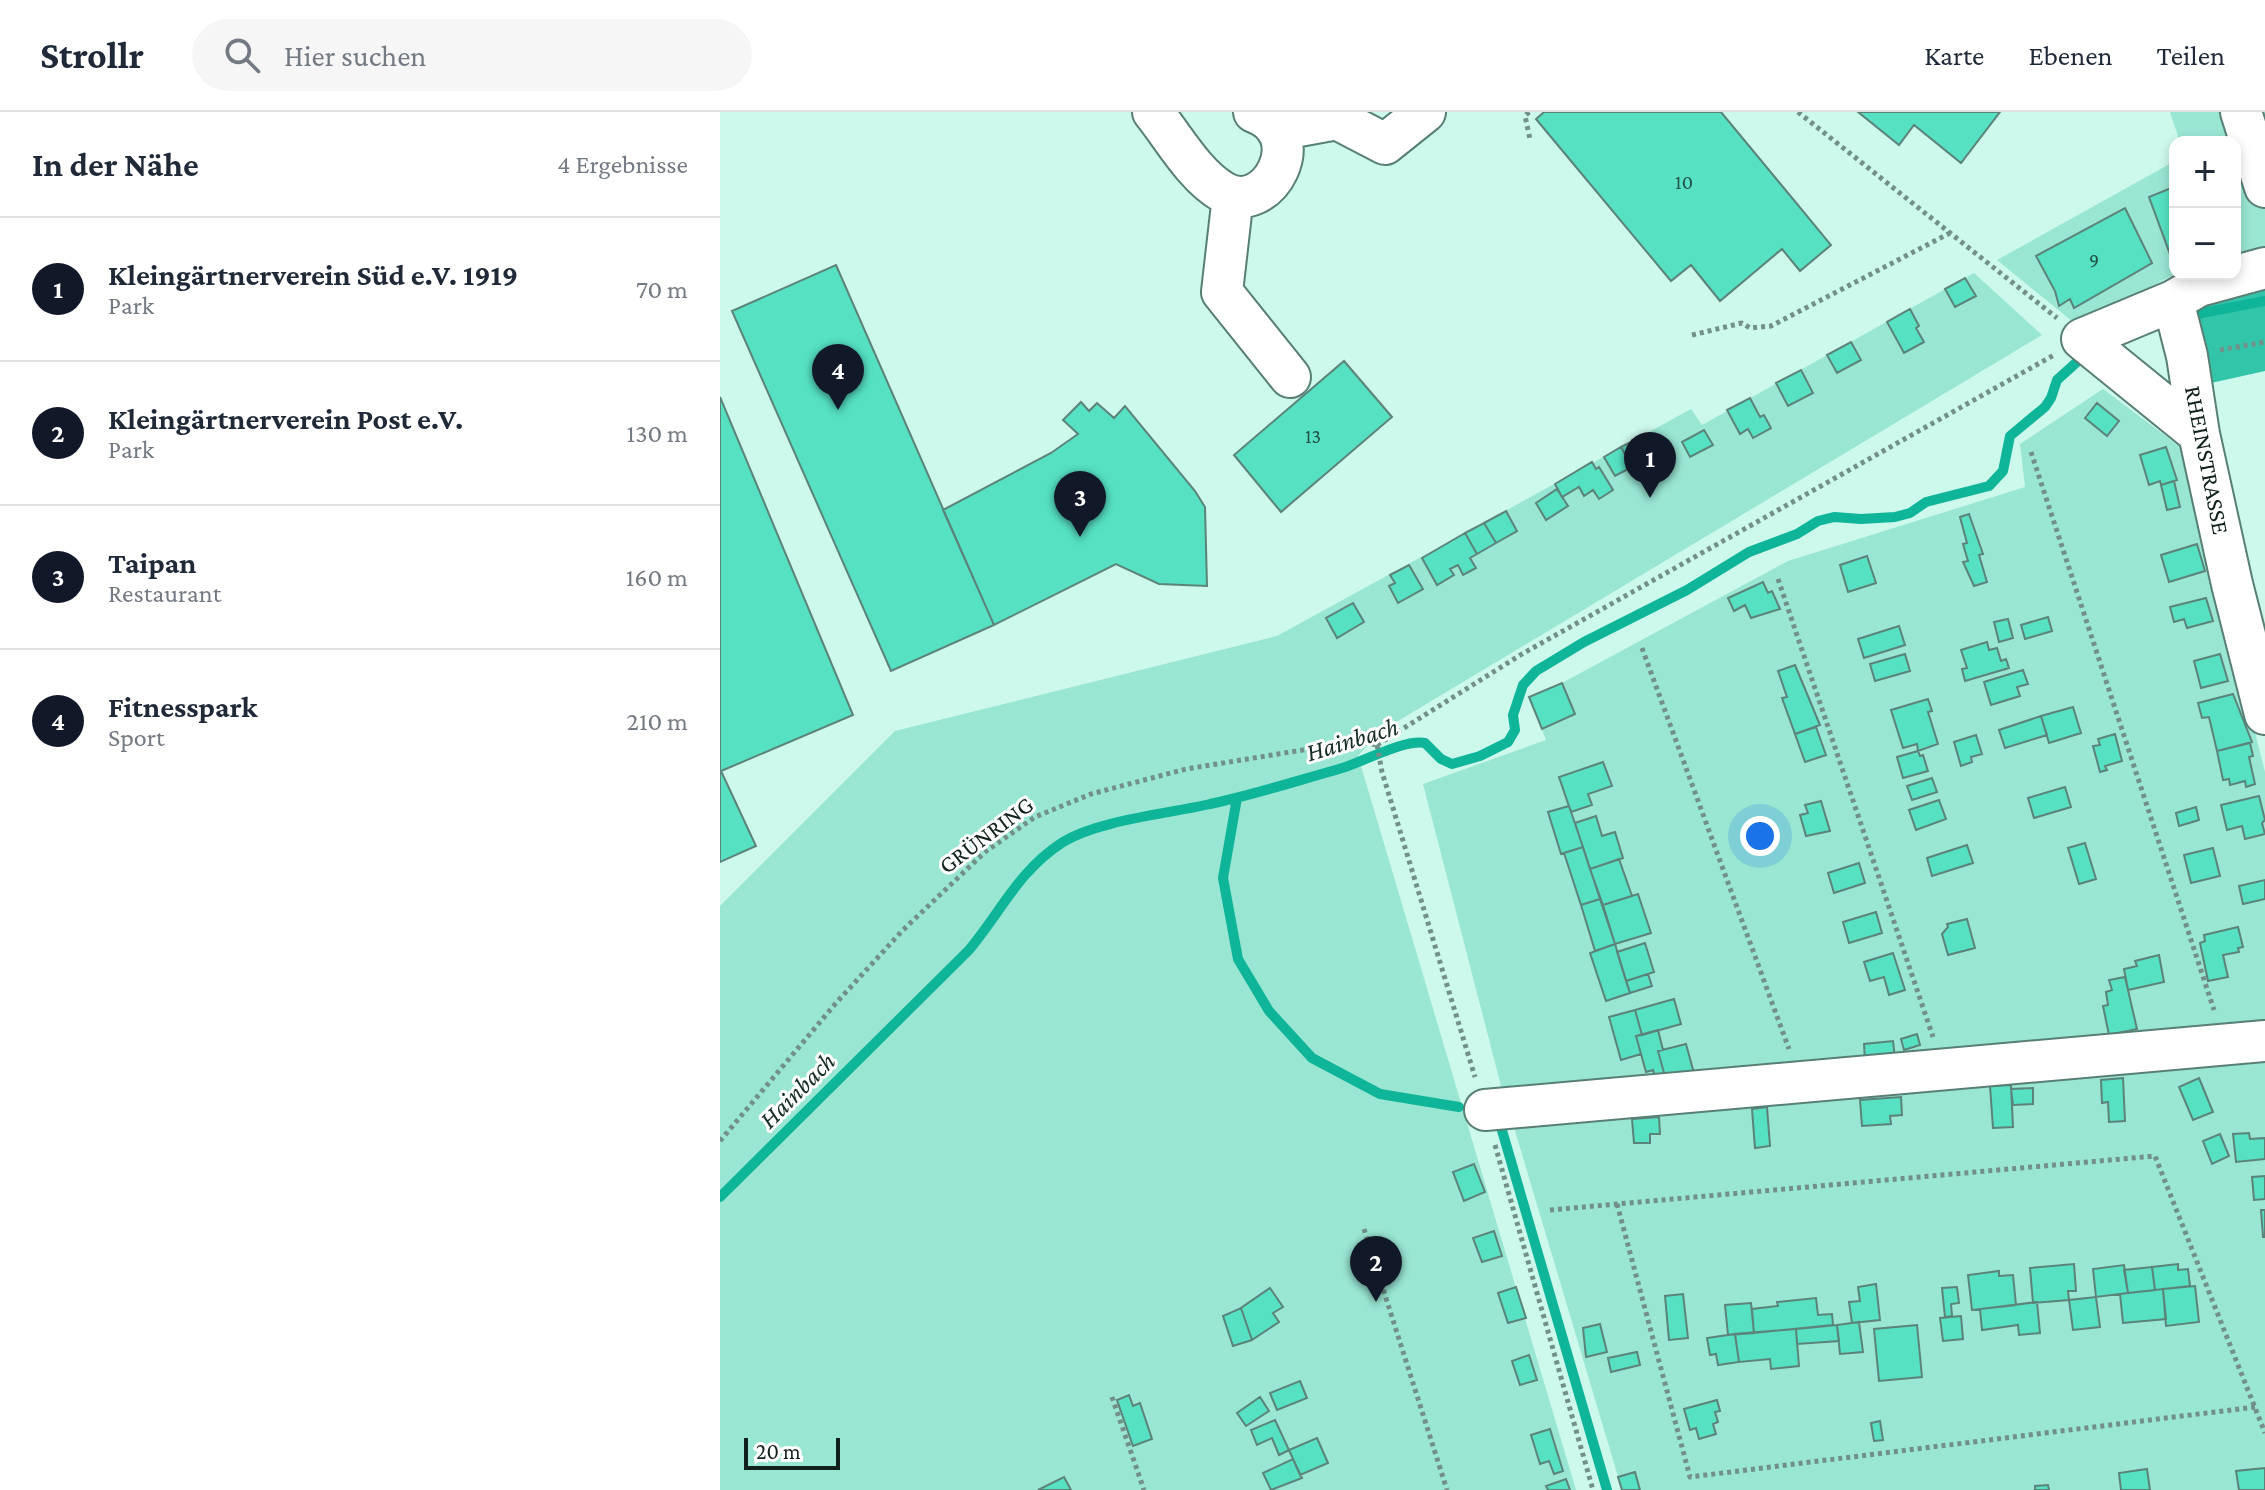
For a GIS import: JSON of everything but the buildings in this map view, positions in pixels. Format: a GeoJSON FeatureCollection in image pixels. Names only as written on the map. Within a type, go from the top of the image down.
{"type":"FeatureCollection","features":[{"type":"Feature","properties":{"kind":"street"},"geometry":{"type":"LineString","coordinates":[[1153,112],[1204,176],[1225,194],[1233,196],[1257,192],[1277,174],[1282,149],[1265,121],[1337,119],[1385,144],[1425,112]]}},
{"type":"Feature","properties":{"kind":"street"},"geometry":{"type":"LineString","coordinates":[[2241,112],[2265,187]]}},
{"type":"Feature","properties":{"kind":"street"},"geometry":{"type":"LineString","coordinates":[[1233,196],[1222,292],[1290,377]]}},
{"type":"Feature","properties":{"kind":"street"},"geometry":{"type":"LineString","coordinates":[[2199,434],[2082,339],[2173,301],[2199,286],[2265,268]]}},
{"type":"Feature","properties":{"kind":"street","name":"RHEINSTRASSE"},"geometry":{"type":"LineString","coordinates":[[2173,301],[2187,356],[2199,434],[2232,584],[2265,714]]}},
{"type":"Feature","properties":{"kind":"street"},"geometry":{"type":"LineString","coordinates":[[1485,1110],[2265,1041]]}},
{"type":"Feature","properties":{"kind":"path"},"geometry":{"type":"LineString","coordinates":[[1529,112],[1525,116],[1530,139]]}},
{"type":"Feature","properties":{"kind":"path"},"geometry":{"type":"LineString","coordinates":[[1382,772],[1377,745],[1522,654],[2082,339],[1798,112]]}},
{"type":"Feature","properties":{"kind":"path"},"geometry":{"type":"LineString","coordinates":[[1692,335],[1742,323],[1750,328],[1771,326],[1950,233]]}},
{"type":"Feature","properties":{"kind":"path"},"geometry":{"type":"LineString","coordinates":[[2187,356],[2265,342]]}},
{"type":"Feature","properties":{"kind":"path"},"geometry":{"type":"LineString","coordinates":[[2031,452],[2225,1044]]}},
{"type":"Feature","properties":{"kind":"path"},"geometry":{"type":"LineString","coordinates":[[1778,579],[1944,1070]]}},
{"type":"Feature","properties":{"kind":"path"},"geometry":{"type":"LineString","coordinates":[[1642,648],[1802,1082]]}},
{"type":"Feature","properties":{"kind":"path","name":"GRÜNRING"},"geometry":{"type":"LineString","coordinates":[[720,1141],[836,1003],[902,931],[985,852],[1035,817],[1069,801],[1186,769],[1358,741],[1377,745]]}},
{"type":"Feature","properties":{"kind":"path"},"geometry":{"type":"LineString","coordinates":[[1550,1210],[2155,1156],[2265,1433]]}},
{"type":"Feature","properties":{"kind":"path"},"geometry":{"type":"LineString","coordinates":[[1617,1204],[1690,1477],[2255,1407]]}},
{"type":"Feature","properties":{"kind":"path"},"geometry":{"type":"LineString","coordinates":[[1364,1229],[1447,1490]]}},
{"type":"Feature","properties":{"kind":"path"},"geometry":{"type":"LineString","coordinates":[[1112,1397],[1144,1490]]}},
{"type":"Feature","properties":{"kind":"green space"},"geometry":{"type":"Polygon","coordinates":[[[2170,112],[2265,112],[2265,280],[2187,293],[2179,280],[2241,280],[2241,136],[2178,136],[2170,112]]]}},
{"type":"Feature","properties":{"kind":"green space"},"geometry":{"type":"Polygon","coordinates":[[[2169,164],[2169,277],[2078,326],[1997,260],[2169,164]]]}},
{"type":"Feature","properties":{"kind":"green space"},"geometry":{"type":"Polygon","coordinates":[[[1974,273],[2042,335],[1378,733],[1358,756],[1576,1490],[720,1490],[720,906],[895,731],[1277,636],[1691,409],[1702,425],[1974,273]]]}},
{"type":"Feature","properties":{"kind":"green space"},"geometry":{"type":"Polygon","coordinates":[[[2265,282],[2265,371],[2202,385],[2186,299],[2265,282]]]}},
{"type":"Feature","properties":{"kind":"green space"},"geometry":{"type":"Polygon","coordinates":[[[2103,389],[2183,449],[2265,772],[2265,1028],[1519,1098],[1501,1086],[1423,784],[1546,740],[1529,697],[1562,683],[1788,561],[2025,487],[2020,444],[2103,389]]]}},
{"type":"Feature","properties":{"kind":"green space"},"geometry":{"type":"Polygon","coordinates":[[[2265,1053],[2265,1490],[1622,1490],[1513,1124],[2265,1053]]]}},
{"type":"Feature","properties":{"kind":"waterway","name":"Hainbach"},"geometry":{"type":"LineString","coordinates":[[2197,314],[2265,301]]}},
{"type":"Feature","properties":{"kind":"waterway","name":"Hainbach"},"geometry":{"type":"LineString","coordinates":[[720,1197],[968,951],[1022,879],[1047,853],[1063,842],[1114,823],[1274,788],[1405,745],[1425,743],[1441,759],[1452,764],[1480,756],[1508,742],[1515,730],[1513,715],[1523,685],[1536,671],[1584,642],[1687,590],[1749,552],[1797,534],[1818,521],[1834,517],[1895,517],[1910,513],[1926,502],[1989,486],[2003,471],[2010,436],[2045,407],[2057,380],[2078,361]]}},
{"type":"Feature","properties":{"kind":"waterway"},"geometry":{"type":"LineString","coordinates":[[1237,798],[1223,878],[1238,959],[1269,1011],[1312,1058],[1380,1094],[1459,1107]]}},
{"type":"Feature","properties":{"kind":"waterway"},"geometry":{"type":"LineString","coordinates":[[1501,1127],[1607,1490]]}},
{"type":"Feature","properties":{"kind":"place","name":"Fitnesspark"},"geometry":{"type":"Point","coordinates":[838,410]}},
{"type":"Feature","properties":{"kind":"place","name":"Kleingärtnerverein Süd e.V. 1919"},"geometry":{"type":"Point","coordinates":[1650,498]}},
{"type":"Feature","properties":{"kind":"place","name":"Taipan"},"geometry":{"type":"Point","coordinates":[1080,537]}},
{"type":"Feature","properties":{"kind":"place","name":"Kleingärtnerverein Post e.V."},"geometry":{"type":"Point","coordinates":[1376,1302]}}]}
